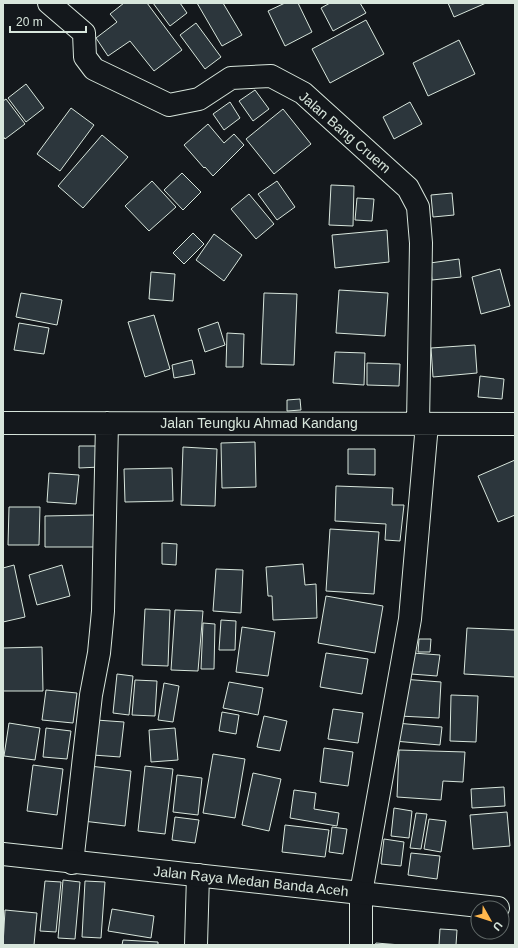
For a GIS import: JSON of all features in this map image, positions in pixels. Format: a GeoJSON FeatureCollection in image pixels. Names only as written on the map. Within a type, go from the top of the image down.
{"type":"FeatureCollection","features":[{"type":"Feature","properties":{"kind":"main road","name":"Jalan Bang Cruem"},"geometry":{"type":"LineString","coordinates":[[49,3],[84,33],[85,58],[94,69],[169,105],[199,99],[231,78],[271,76],[303,93],[408,188],[418,207],[421,243],[423,424],[410,619],[361,893],[361,945]]}},
{"type":"Feature","properties":{"kind":"main road","name":"Jalan Teungku Ahmad Kandang"},"geometry":{"type":"LineString","coordinates":[[3,423],[515,424]]}},
{"type":"Feature","properties":{"kind":"main road"},"geometry":{"type":"LineString","coordinates":[[72,863],[103,611],[107,423]]}},
{"type":"Feature","properties":{"kind":"main road","name":"Jalan Raya Medan Banda Aceh"},"geometry":{"type":"LineString","coordinates":[[3,854],[72,863],[198,875],[470,905]]}},
{"type":"Feature","properties":{"kind":"main road"},"geometry":{"type":"LineString","coordinates":[[196,945],[198,875]]}},
{"type":"Feature","properties":{"kind":"building"},"geometry":{"type":"Polygon","coordinates":[[[124,3],[147,3],[182,50],[154,71],[130,41],[108,56],[96,38],[117,22],[110,14],[124,3]]]}},
{"type":"Feature","properties":{"kind":"building"},"geometry":{"type":"Polygon","coordinates":[[[153,3],[180,3],[187,13],[170,26],[153,3]]]}},
{"type":"Feature","properties":{"kind":"building"},"geometry":{"type":"Polygon","coordinates":[[[197,3],[223,3],[242,35],[222,46],[197,3]]]}},
{"type":"Feature","properties":{"kind":"building"},"geometry":{"type":"Polygon","coordinates":[[[285,3],[298,3],[312,32],[285,46],[268,11],[285,3]]]}},
{"type":"Feature","properties":{"kind":"building"},"geometry":{"type":"Polygon","coordinates":[[[330,3],[360,3],[366,13],[333,31],[321,8],[330,3]]]}},
{"type":"Feature","properties":{"kind":"building"},"geometry":{"type":"Polygon","coordinates":[[[448,3],[486,3],[454,17],[448,3]]]}},
{"type":"Feature","properties":{"kind":"building"},"geometry":{"type":"Polygon","coordinates":[[[366,20],[384,54],[330,83],[312,49],[366,20]]]}},
{"type":"Feature","properties":{"kind":"building"},"geometry":{"type":"Polygon","coordinates":[[[196,23],[221,57],[205,69],[180,35],[196,23]]]}},
{"type":"Feature","properties":{"kind":"building"},"geometry":{"type":"Polygon","coordinates":[[[459,40],[475,74],[428,96],[413,63],[459,40]]]}},
{"type":"Feature","properties":{"kind":"building"},"geometry":{"type":"Polygon","coordinates":[[[26,84],[44,108],[26,122],[8,98],[26,84]]]}},
{"type":"Feature","properties":{"kind":"building"},"geometry":{"type":"Polygon","coordinates":[[[255,90],[269,109],[253,121],[239,101],[255,90]]]}},
{"type":"Feature","properties":{"kind":"building"},"geometry":{"type":"Polygon","coordinates":[[[6,99],[25,124],[5,139],[3,136],[3,101],[6,99]]]}},
{"type":"Feature","properties":{"kind":"building"},"geometry":{"type":"Polygon","coordinates":[[[230,102],[240,118],[224,130],[213,114],[230,102]]]}},
{"type":"Feature","properties":{"kind":"building"},"geometry":{"type":"Polygon","coordinates":[[[410,102],[422,124],[394,139],[383,117],[410,102]]]}},
{"type":"Feature","properties":{"kind":"building"},"geometry":{"type":"Polygon","coordinates":[[[71,108],[94,125],[60,171],[37,154],[71,108]]]}},
{"type":"Feature","properties":{"kind":"building"},"geometry":{"type":"Polygon","coordinates":[[[283,109],[311,144],[274,174],[246,139],[283,109]]]}},
{"type":"Feature","properties":{"kind":"building"},"geometry":{"type":"Polygon","coordinates":[[[208,124],[224,143],[234,134],[244,145],[213,176],[184,145],[208,124]]]}},
{"type":"Feature","properties":{"kind":"building"},"geometry":{"type":"Polygon","coordinates":[[[102,135],[128,157],[83,208],[58,186],[102,135]]]}},
{"type":"Feature","properties":{"kind":"building"},"geometry":{"type":"Polygon","coordinates":[[[182,173],[201,192],[183,210],[164,190],[182,173]]]}},
{"type":"Feature","properties":{"kind":"building"},"geometry":{"type":"Polygon","coordinates":[[[152,181],[176,207],[149,231],[125,206],[152,181]]]}},
{"type":"Feature","properties":{"kind":"building"},"geometry":{"type":"Polygon","coordinates":[[[277,181],[295,207],[277,220],[258,194],[277,181]]]}},
{"type":"Feature","properties":{"kind":"building"},"geometry":{"type":"Polygon","coordinates":[[[331,185],[354,186],[353,226],[329,225],[331,185]]]}},
{"type":"Feature","properties":{"kind":"building"},"geometry":{"type":"Polygon","coordinates":[[[452,193],[454,215],[433,217],[431,195],[452,193]]]}},
{"type":"Feature","properties":{"kind":"building"},"geometry":{"type":"Polygon","coordinates":[[[249,194],[274,224],[256,239],[231,209],[249,194]]]}},
{"type":"Feature","properties":{"kind":"building"},"geometry":{"type":"Polygon","coordinates":[[[357,198],[374,199],[372,221],[355,220],[357,198]]]}},
{"type":"Feature","properties":{"kind":"building"},"geometry":{"type":"Polygon","coordinates":[[[387,230],[389,262],[335,268],[332,235],[387,230]]]}},
{"type":"Feature","properties":{"kind":"building"},"geometry":{"type":"Polygon","coordinates":[[[193,233],[204,244],[184,264],[173,253],[193,233]]]}},
{"type":"Feature","properties":{"kind":"building"},"geometry":{"type":"Polygon","coordinates":[[[214,234],[242,255],[224,281],[196,260],[214,234]]]}},
{"type":"Feature","properties":{"kind":"building"},"geometry":{"type":"Polygon","coordinates":[[[459,259],[461,277],[432,280],[430,263],[459,259]]]}},
{"type":"Feature","properties":{"kind":"building"},"geometry":{"type":"Polygon","coordinates":[[[500,269],[510,306],[481,314],[472,277],[500,269]]]}},
{"type":"Feature","properties":{"kind":"building"},"geometry":{"type":"Polygon","coordinates":[[[151,272],[175,274],[173,301],[149,299],[151,272]]]}},
{"type":"Feature","properties":{"kind":"building"},"geometry":{"type":"Polygon","coordinates":[[[339,290],[388,293],[385,336],[336,333],[339,290]]]}},
{"type":"Feature","properties":{"kind":"building"},"geometry":{"type":"Polygon","coordinates":[[[21,293],[62,300],[57,325],[16,317],[21,293]]]}},
{"type":"Feature","properties":{"kind":"building"},"geometry":{"type":"Polygon","coordinates":[[[264,293],[297,294],[294,365],[261,364],[264,293]]]}},
{"type":"Feature","properties":{"kind":"building"},"geometry":{"type":"Polygon","coordinates":[[[154,315],[170,369],[145,377],[128,322],[154,315]]]}},
{"type":"Feature","properties":{"kind":"building"},"geometry":{"type":"Polygon","coordinates":[[[218,322],[225,345],[205,352],[198,329],[218,322]]]}},
{"type":"Feature","properties":{"kind":"building"},"geometry":{"type":"Polygon","coordinates":[[[19,323],[49,328],[44,354],[14,350],[19,323]]]}},
{"type":"Feature","properties":{"kind":"building"},"geometry":{"type":"Polygon","coordinates":[[[227,333],[244,334],[243,367],[226,367],[227,333]]]}},
{"type":"Feature","properties":{"kind":"building"},"geometry":{"type":"Polygon","coordinates":[[[475,345],[477,373],[433,377],[431,348],[475,345]]]}},
{"type":"Feature","properties":{"kind":"building"},"geometry":{"type":"Polygon","coordinates":[[[335,352],[365,353],[364,385],[333,383],[335,352]]]}},
{"type":"Feature","properties":{"kind":"building"},"geometry":{"type":"Polygon","coordinates":[[[192,360],[195,374],[174,378],[172,365],[192,360]]]}},
{"type":"Feature","properties":{"kind":"building"},"geometry":{"type":"Polygon","coordinates":[[[367,363],[400,364],[399,386],[367,385],[367,363]]]}},
{"type":"Feature","properties":{"kind":"building"},"geometry":{"type":"Polygon","coordinates":[[[480,376],[504,379],[502,399],[478,397],[480,376]]]}},
{"type":"Feature","properties":{"kind":"building"},"geometry":{"type":"Polygon","coordinates":[[[300,399],[301,410],[287,411],[287,400],[300,399]]]}},
{"type":"Feature","properties":{"kind":"building"},"geometry":{"type":"Polygon","coordinates":[[[255,442],[256,487],[222,488],[221,443],[255,442]]]}},
{"type":"Feature","properties":{"kind":"building"},"geometry":{"type":"Polygon","coordinates":[[[79,446],[100,446],[100,467],[79,468],[79,446]]]}},
{"type":"Feature","properties":{"kind":"building"},"geometry":{"type":"Polygon","coordinates":[[[183,447],[217,449],[215,506],[181,505],[183,447]]]}},
{"type":"Feature","properties":{"kind":"building"},"geometry":{"type":"Polygon","coordinates":[[[348,449],[375,449],[375,475],[348,474],[348,449]]]}},
{"type":"Feature","properties":{"kind":"building"},"geometry":{"type":"Polygon","coordinates":[[[515,460],[515,515],[498,522],[478,476],[515,460]]]}},
{"type":"Feature","properties":{"kind":"building"},"geometry":{"type":"Polygon","coordinates":[[[172,468],[173,501],[125,502],[124,469],[172,468]]]}},
{"type":"Feature","properties":{"kind":"building"},"geometry":{"type":"Polygon","coordinates":[[[49,473],[79,475],[76,504],[47,502],[49,473]]]}},
{"type":"Feature","properties":{"kind":"building"},"geometry":{"type":"Polygon","coordinates":[[[336,486],[393,488],[392,505],[404,505],[400,541],[385,540],[386,524],[335,521],[336,486]]]}},
{"type":"Feature","properties":{"kind":"building"},"geometry":{"type":"Polygon","coordinates":[[[9,507],[40,507],[39,545],[8,545],[9,507]]]}},
{"type":"Feature","properties":{"kind":"building"},"geometry":{"type":"Polygon","coordinates":[[[94,515],[94,547],[45,547],[45,516],[94,515]]]}},
{"type":"Feature","properties":{"kind":"building"},"geometry":{"type":"Polygon","coordinates":[[[330,529],[379,532],[374,594],[326,591],[330,529]]]}},
{"type":"Feature","properties":{"kind":"building"},"geometry":{"type":"Polygon","coordinates":[[[162,543],[177,544],[176,565],[162,564],[162,543]]]}},
{"type":"Feature","properties":{"kind":"building"},"geometry":{"type":"Polygon","coordinates":[[[303,564],[305,585],[316,584],[317,618],[273,620],[272,596],[268,596],[266,567],[303,564]]]}},
{"type":"Feature","properties":{"kind":"building"},"geometry":{"type":"Polygon","coordinates":[[[14,565],[25,617],[3,622],[3,568],[14,565]]]}},
{"type":"Feature","properties":{"kind":"building"},"geometry":{"type":"Polygon","coordinates":[[[62,565],[70,596],[37,605],[29,575],[62,565]]]}},
{"type":"Feature","properties":{"kind":"building"},"geometry":{"type":"Polygon","coordinates":[[[216,569],[243,570],[241,613],[213,611],[216,569]]]}},
{"type":"Feature","properties":{"kind":"building"},"geometry":{"type":"Polygon","coordinates":[[[326,596],[383,606],[375,653],[318,643],[326,596]]]}},
{"type":"Feature","properties":{"kind":"building"},"geometry":{"type":"Polygon","coordinates":[[[145,609],[170,610],[168,666],[142,665],[145,609]]]}},
{"type":"Feature","properties":{"kind":"building"},"geometry":{"type":"Polygon","coordinates":[[[175,610],[203,611],[198,671],[171,670],[175,610]]]}},
{"type":"Feature","properties":{"kind":"building"},"geometry":{"type":"Polygon","coordinates":[[[221,620],[236,621],[235,650],[219,650],[221,620]]]}},
{"type":"Feature","properties":{"kind":"building"},"geometry":{"type":"Polygon","coordinates":[[[203,623],[215,624],[214,669],[201,669],[203,623]]]}},
{"type":"Feature","properties":{"kind":"building"},"geometry":{"type":"Polygon","coordinates":[[[242,627],[275,632],[268,676],[236,672],[242,627]]]}},
{"type":"Feature","properties":{"kind":"building"},"geometry":{"type":"Polygon","coordinates":[[[467,628],[515,630],[515,677],[464,674],[467,628]]]}},
{"type":"Feature","properties":{"kind":"building"},"geometry":{"type":"Polygon","coordinates":[[[419,639],[431,639],[430,652],[418,652],[419,639]]]}},
{"type":"Feature","properties":{"kind":"building"},"geometry":{"type":"Polygon","coordinates":[[[42,647],[43,691],[3,691],[3,648],[42,647]]]}},
{"type":"Feature","properties":{"kind":"building"},"geometry":{"type":"Polygon","coordinates":[[[326,653],[368,659],[362,694],[320,687],[326,653]]]}},
{"type":"Feature","properties":{"kind":"building"},"geometry":{"type":"Polygon","coordinates":[[[413,653],[440,655],[437,676],[411,674],[413,653]]]}},
{"type":"Feature","properties":{"kind":"building"},"geometry":{"type":"Polygon","coordinates":[[[117,674],[133,676],[129,715],[113,713],[117,674]]]}},
{"type":"Feature","properties":{"kind":"building"},"geometry":{"type":"Polygon","coordinates":[[[402,679],[441,682],[439,718],[399,716],[402,679]]]}},
{"type":"Feature","properties":{"kind":"building"},"geometry":{"type":"Polygon","coordinates":[[[135,680],[157,681],[155,716],[132,715],[135,680]]]}},
{"type":"Feature","properties":{"kind":"building"},"geometry":{"type":"Polygon","coordinates":[[[229,682],[263,688],[258,715],[223,708],[229,682]]]}},
{"type":"Feature","properties":{"kind":"building"},"geometry":{"type":"Polygon","coordinates":[[[164,683],[179,686],[173,722],[158,720],[164,683]]]}},
{"type":"Feature","properties":{"kind":"building"},"geometry":{"type":"Polygon","coordinates":[[[46,690],[77,693],[73,723],[42,720],[46,690]]]}},
{"type":"Feature","properties":{"kind":"building"},"geometry":{"type":"Polygon","coordinates":[[[451,695],[478,696],[476,742],[450,741],[451,695]]]}},
{"type":"Feature","properties":{"kind":"building"},"geometry":{"type":"Polygon","coordinates":[[[333,709],[363,713],[358,743],[328,739],[333,709]]]}},
{"type":"Feature","properties":{"kind":"building"},"geometry":{"type":"Polygon","coordinates":[[[222,712],[239,715],[236,734],[219,731],[222,712]]]}},
{"type":"Feature","properties":{"kind":"building"},"geometry":{"type":"Polygon","coordinates":[[[264,716],[287,721],[280,751],[257,747],[264,716]]]}},
{"type":"Feature","properties":{"kind":"building"},"geometry":{"type":"Polygon","coordinates":[[[96,720],[124,722],[120,757],[93,755],[96,720]]]}},
{"type":"Feature","properties":{"kind":"building"},"geometry":{"type":"Polygon","coordinates":[[[9,723],[40,728],[35,760],[4,756],[9,723]]]}},
{"type":"Feature","properties":{"kind":"building"},"geometry":{"type":"Polygon","coordinates":[[[396,723],[442,727],[440,745],[394,741],[396,723]]]}},
{"type":"Feature","properties":{"kind":"building"},"geometry":{"type":"Polygon","coordinates":[[[46,728],[71,731],[67,759],[43,757],[46,728]]]}},
{"type":"Feature","properties":{"kind":"building"},"geometry":{"type":"Polygon","coordinates":[[[175,728],[178,760],[151,762],[149,730],[175,728]]]}},
{"type":"Feature","properties":{"kind":"building"},"geometry":{"type":"Polygon","coordinates":[[[324,748],[353,752],[348,786],[320,782],[324,748]]]}},
{"type":"Feature","properties":{"kind":"building"},"geometry":{"type":"Polygon","coordinates":[[[399,750],[465,752],[463,782],[443,781],[441,800],[397,797],[399,750]]]}},
{"type":"Feature","properties":{"kind":"building"},"geometry":{"type":"Polygon","coordinates":[[[213,754],[245,759],[235,818],[203,813],[213,754]]]}},
{"type":"Feature","properties":{"kind":"building"},"geometry":{"type":"Polygon","coordinates":[[[33,765],[63,769],[57,815],[27,811],[33,765]]]}},
{"type":"Feature","properties":{"kind":"building"},"geometry":{"type":"Polygon","coordinates":[[[90,766],[131,771],[125,826],[83,821],[90,766]]]}},
{"type":"Feature","properties":{"kind":"building"},"geometry":{"type":"Polygon","coordinates":[[[145,766],[173,769],[165,834],[138,831],[145,766]]]}},
{"type":"Feature","properties":{"kind":"building"},"geometry":{"type":"Polygon","coordinates":[[[253,773],[281,779],[269,831],[242,825],[253,773]]]}},
{"type":"Feature","properties":{"kind":"building"},"geometry":{"type":"Polygon","coordinates":[[[177,775],[202,778],[198,815],[173,812],[177,775]]]}},
{"type":"Feature","properties":{"kind":"building"},"geometry":{"type":"Polygon","coordinates":[[[504,787],[505,806],[472,808],[471,789],[504,787]]]}},
{"type":"Feature","properties":{"kind":"building"},"geometry":{"type":"Polygon","coordinates":[[[294,790],[316,793],[314,809],[339,813],[337,826],[290,818],[294,790]]]}},
{"type":"Feature","properties":{"kind":"building"},"geometry":{"type":"Polygon","coordinates":[[[394,808],[412,811],[409,838],[391,836],[394,808]]]}},
{"type":"Feature","properties":{"kind":"building"},"geometry":{"type":"Polygon","coordinates":[[[507,812],[510,846],[473,849],[470,815],[507,812]]]}},
{"type":"Feature","properties":{"kind":"building"},"geometry":{"type":"Polygon","coordinates":[[[416,813],[427,814],[421,849],[410,848],[416,813]]]}},
{"type":"Feature","properties":{"kind":"building"},"geometry":{"type":"Polygon","coordinates":[[[175,817],[199,820],[195,843],[172,840],[175,817]]]}},
{"type":"Feature","properties":{"kind":"building"},"geometry":{"type":"Polygon","coordinates":[[[429,819],[446,821],[441,852],[424,849],[429,819]]]}},
{"type":"Feature","properties":{"kind":"building"},"geometry":{"type":"Polygon","coordinates":[[[285,825],[329,830],[325,857],[282,852],[285,825]]]}},
{"type":"Feature","properties":{"kind":"building"},"geometry":{"type":"Polygon","coordinates":[[[332,827],[347,829],[343,854],[329,852],[332,827]]]}},
{"type":"Feature","properties":{"kind":"building"},"geometry":{"type":"Polygon","coordinates":[[[384,839],[404,842],[401,866],[381,864],[384,839]]]}},
{"type":"Feature","properties":{"kind":"building"},"geometry":{"type":"Polygon","coordinates":[[[411,853],[440,856],[437,879],[408,875],[411,853]]]}},
{"type":"Feature","properties":{"kind":"building"},"geometry":{"type":"Polygon","coordinates":[[[63,880],[80,882],[75,939],[58,938],[63,880]]]}},
{"type":"Feature","properties":{"kind":"building"},"geometry":{"type":"Polygon","coordinates":[[[45,881],[61,882],[56,932],[40,931],[45,881]]]}},
{"type":"Feature","properties":{"kind":"building"},"geometry":{"type":"Polygon","coordinates":[[[85,881],[105,882],[101,938],[82,937],[85,881]]]}},
{"type":"Feature","properties":{"kind":"building"},"geometry":{"type":"Polygon","coordinates":[[[112,909],[154,916],[151,938],[108,931],[112,909]]]}},
{"type":"Feature","properties":{"kind":"building"},"geometry":{"type":"Polygon","coordinates":[[[5,910],[37,913],[34,945],[3,945],[5,910]]]}},
{"type":"Feature","properties":{"kind":"building"},"geometry":{"type":"Polygon","coordinates":[[[440,929],[457,930],[456,945],[439,945],[440,929]]]}},
{"type":"Feature","properties":{"kind":"building"},"geometry":{"type":"Polygon","coordinates":[[[123,940],[158,942],[158,945],[122,945],[123,940]]]}},
{"type":"Feature","properties":{"kind":"building"},"geometry":{"type":"Polygon","coordinates":[[[376,943],[401,945],[375,945],[376,943]]]}}]}
